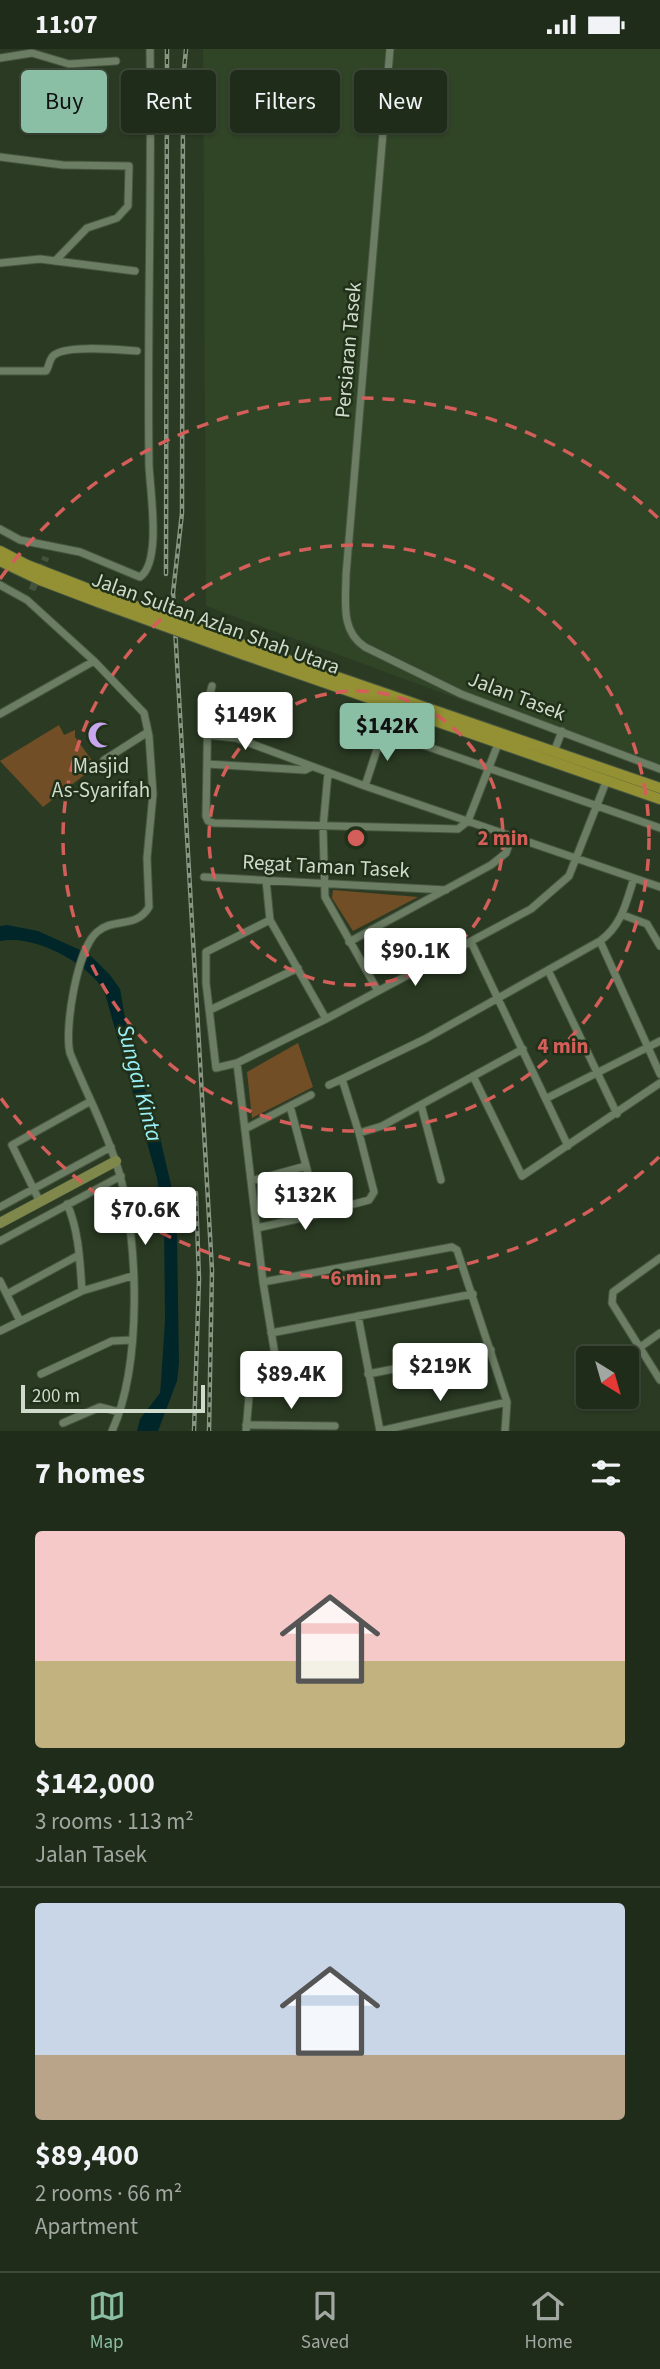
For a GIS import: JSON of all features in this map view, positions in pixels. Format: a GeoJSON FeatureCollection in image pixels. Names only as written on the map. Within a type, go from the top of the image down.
{"type":"FeatureCollection","features":[{"type":"Feature","properties":{"kind":"main road","name":"Jalan Sultan Azlan Shah Utara"},"geometry":{"type":"LineString","coordinates":[[0,551],[98,597]]}},
{"type":"Feature","properties":{"kind":"main road","name":"Jalan Sultan Azlan Shah Utara"},"geometry":{"type":"LineString","coordinates":[[0,561],[40,580],[98,597],[498,744],[660,799]]}},
{"type":"Feature","properties":{"kind":"main road","name":"Jalan Sultan Azlan Shah Utara"},"geometry":{"type":"LineString","coordinates":[[246,650],[660,788]]}},
{"type":"Feature","properties":{"kind":"street"},"geometry":{"type":"LineString","coordinates":[[0,529],[20,540],[79,552],[140,577],[150,568],[150,49]]}},
{"type":"Feature","properties":{"kind":"street","name":"Persiaran Tasek"},"geometry":{"type":"LineString","coordinates":[[365,647],[355,641],[347,625],[346,575],[390,49]]}},
{"type":"Feature","properties":{"kind":"street"},"geometry":{"type":"LineString","coordinates":[[0,58],[32,53],[69,64],[116,61]]}},
{"type":"Feature","properties":{"kind":"street"},"geometry":{"type":"LineString","coordinates":[[0,157],[63,165],[127,165],[131,168],[128,206],[117,218],[87,228],[55,261]]}},
{"type":"Feature","properties":{"kind":"street"},"geometry":{"type":"LineString","coordinates":[[0,263],[55,261],[135,271]]}},
{"type":"Feature","properties":{"kind":"street"},"geometry":{"type":"LineString","coordinates":[[0,371],[46,371],[51,357],[58,353],[83,349],[137,351]]}},
{"type":"Feature","properties":{"kind":"street"},"geometry":{"type":"LineString","coordinates":[[46,557],[49,548]]}},
{"type":"Feature","properties":{"kind":"street"},"geometry":{"type":"LineString","coordinates":[[0,585],[27,600],[94,661],[144,712],[148,731],[153,794],[146,858],[149,907],[136,921],[97,932],[87,949],[78,975],[67,1035],[76,1069],[121,1176],[131,1244],[132,1363],[111,1431]]}},
{"type":"Feature","properties":{"kind":"street"},"geometry":{"type":"LineString","coordinates":[[27,600],[32,590]]}},
{"type":"Feature","properties":{"kind":"street","name":"Jalan Tasek"},"geometry":{"type":"LineString","coordinates":[[365,647],[461,694],[660,769]]}},
{"type":"Feature","properties":{"kind":"street"},"geometry":{"type":"LineString","coordinates":[[0,714],[94,661]]}},
{"type":"Feature","properties":{"kind":"street"},"geometry":{"type":"LineString","coordinates":[[212,686],[208,701],[208,821],[323,828],[453,830],[468,821],[498,744]]}},
{"type":"Feature","properties":{"kind":"street"},"geometry":{"type":"LineString","coordinates":[[104,760],[148,731]]}},
{"type":"Feature","properties":{"kind":"street"},"geometry":{"type":"LineString","coordinates":[[365,786],[383,731],[660,828]]}},
{"type":"Feature","properties":{"kind":"street"},"geometry":{"type":"LineString","coordinates":[[554,752],[562,731]]}},
{"type":"Feature","properties":{"kind":"street"},"geometry":{"type":"LineString","coordinates":[[207,735],[236,738],[328,773],[660,887]]}},
{"type":"Feature","properties":{"kind":"street"},"geometry":{"type":"LineString","coordinates":[[281,768],[286,758]]}},
{"type":"Feature","properties":{"kind":"street"},"geometry":{"type":"LineString","coordinates":[[207,764],[305,770],[311,767]]}},
{"type":"Feature","properties":{"kind":"street"},"geometry":{"type":"LineString","coordinates":[[328,773],[323,828],[325,897],[378,991]]}},
{"type":"Feature","properties":{"kind":"street"},"geometry":{"type":"LineString","coordinates":[[271,919],[206,952],[216,1068],[237,1063],[327,1019],[531,909],[567,879],[579,857],[606,782]]}},
{"type":"Feature","properties":{"kind":"street"},"geometry":{"type":"LineString","coordinates":[[349,942],[502,857],[512,836]]}},
{"type":"Feature","properties":{"kind":"street","name":"Regat Taman Tasek"},"geometry":{"type":"LineString","coordinates":[[204,877],[446,890]]}},
{"type":"Feature","properties":{"kind":"street"},"geometry":{"type":"LineString","coordinates":[[329,1085],[407,1048],[600,941],[616,927],[623,915],[634,878]]}},
{"type":"Feature","properties":{"kind":"street"},"geometry":{"type":"LineString","coordinates":[[266,880],[271,919],[327,1019]]}},
{"type":"Feature","properties":{"kind":"street"},"geometry":{"type":"LineString","coordinates":[[623,915],[647,924],[660,946]]}},
{"type":"Feature","properties":{"kind":"street"},"geometry":{"type":"LineString","coordinates":[[600,941],[646,1049],[660,1074]]}},
{"type":"Feature","properties":{"kind":"street"},"geometry":{"type":"LineString","coordinates":[[471,942],[568,1146]]}},
{"type":"Feature","properties":{"kind":"street"},"geometry":{"type":"LineString","coordinates":[[210,1010],[298,968]]}},
{"type":"Feature","properties":{"kind":"street"},"geometry":{"type":"LineString","coordinates":[[548,970],[617,1114]]}},
{"type":"Feature","properties":{"kind":"street"},"geometry":{"type":"LineString","coordinates":[[547,1098],[660,1041]]}},
{"type":"Feature","properties":{"kind":"street"},"geometry":{"type":"LineString","coordinates":[[359,1133],[382,1126],[523,1049]]}},
{"type":"Feature","properties":{"kind":"street"},"geometry":{"type":"LineString","coordinates":[[237,1063],[263,1282],[277,1367]]}},
{"type":"Feature","properties":{"kind":"street"},"geometry":{"type":"LineString","coordinates":[[473,1076],[522,1176],[660,1083]]}},
{"type":"Feature","properties":{"kind":"street"},"geometry":{"type":"LineString","coordinates":[[342,1079],[374,1192],[369,1200],[355,1204]]}},
{"type":"Feature","properties":{"kind":"street"},"geometry":{"type":"LineString","coordinates":[[245,1129],[311,1095]]}},
{"type":"Feature","properties":{"kind":"street"},"geometry":{"type":"LineString","coordinates":[[40,1202],[12,1144],[90,1101]]}},
{"type":"Feature","properties":{"kind":"street"},"geometry":{"type":"LineString","coordinates":[[421,1105],[442,1180]]}},
{"type":"Feature","properties":{"kind":"street"},"geometry":{"type":"LineString","coordinates":[[290,1106],[319,1214]]}},
{"type":"Feature","properties":{"kind":"street"},"geometry":{"type":"LineString","coordinates":[[0,1207],[111,1147]]}},
{"type":"Feature","properties":{"kind":"street"},"geometry":{"type":"LineString","coordinates":[[0,1223],[116,1161]]}},
{"type":"Feature","properties":{"kind":"street"},"geometry":{"type":"LineString","coordinates":[[251,1181],[306,1166]]}},
{"type":"Feature","properties":{"kind":"street"},"geometry":{"type":"LineString","coordinates":[[0,1241],[121,1176]]}},
{"type":"Feature","properties":{"kind":"street"},"geometry":{"type":"LineString","coordinates":[[67,1204],[72,1215],[79,1255],[82,1291]]}},
{"type":"Feature","properties":{"kind":"street"},"geometry":{"type":"LineString","coordinates":[[257,1228],[346,1208]]}},
{"type":"Feature","properties":{"kind":"street"},"geometry":{"type":"LineString","coordinates":[[263,1282],[452,1247],[457,1250],[507,1402],[505,1431]]}},
{"type":"Feature","properties":{"kind":"street"},"geometry":{"type":"LineString","coordinates":[[7,1294],[79,1255]]}},
{"type":"Feature","properties":{"kind":"street"},"geometry":{"type":"LineString","coordinates":[[638,1346],[612,1303],[613,1292],[660,1258]]}},
{"type":"Feature","properties":{"kind":"street"},"geometry":{"type":"LineString","coordinates":[[0,1331],[82,1291],[132,1276]]}},
{"type":"Feature","properties":{"kind":"street"},"geometry":{"type":"LineString","coordinates":[[0,1281],[20,1321]]}},
{"type":"Feature","properties":{"kind":"street"},"geometry":{"type":"LineString","coordinates":[[271,1333],[473,1294]]}},
{"type":"Feature","properties":{"kind":"street"},"geometry":{"type":"LineString","coordinates":[[358,1316],[380,1431],[507,1402]]}},
{"type":"Feature","properties":{"kind":"street"},"geometry":{"type":"LineString","coordinates":[[660,1333],[639,1348],[660,1380]]}},
{"type":"Feature","properties":{"kind":"street"},"geometry":{"type":"LineString","coordinates":[[41,1374],[112,1341],[132,1340]]}},
{"type":"Feature","properties":{"kind":"street"},"geometry":{"type":"LineString","coordinates":[[368,1374],[491,1350]]}},
{"type":"Feature","properties":{"kind":"street"},"geometry":{"type":"LineString","coordinates":[[335,1426],[246,1428],[251,1374],[255,1369],[336,1368]]}},
{"type":"Feature","properties":{"kind":"street"},"geometry":{"type":"LineString","coordinates":[[63,1423],[100,1407],[119,1412]]}},
{"type":"Feature","properties":{"kind":"shaded area"},"geometry":{"type":"Polygon","coordinates":[[[203,49],[660,49],[660,773],[206,606],[203,133],[216,133],[216,70],[203,70],[203,49]]]}},
{"type":"Feature","properties":{"kind":"shaded area"},"geometry":{"type":"Polygon","coordinates":[[[59,725],[64,735],[75,730],[75,737],[96,766],[43,807],[0,761],[59,725]]]}},
{"type":"Feature","properties":{"kind":"shaded area"},"geometry":{"type":"Polygon","coordinates":[[[333,890],[418,897],[353,931],[332,898],[333,890]]]}},
{"type":"Feature","properties":{"kind":"shaded area"},"geometry":{"type":"Polygon","coordinates":[[[298,1043],[313,1087],[252,1118],[247,1072],[298,1043]]]}},
{"type":"Feature","properties":{"kind":"water","name":"Sungai Kinta"},"geometry":{"type":"Polygon","coordinates":[[[0,926],[38,931],[89,954],[120,989],[127,1029],[161,1142],[173,1193],[177,1238],[179,1363],[177,1381],[158,1431],[137,1431],[140,1419],[160,1393],[165,1320],[164,1223],[157,1178],[104,990],[85,970],[58,952],[28,942],[0,941],[0,926]]]}},
{"type":"Feature","properties":{"kind":"tunnel"},"geometry":{"type":"LineString","coordinates":[[32,590],[46,557]]}},
{"type":"Feature","properties":{"kind":"railway"},"geometry":{"type":"LineString","coordinates":[[166,574],[167,49]]}},
{"type":"Feature","properties":{"kind":"railway"},"geometry":{"type":"LineString","coordinates":[[186,49],[183,81],[182,513],[173,593],[212,1270],[209,1431]]}},
{"type":"Feature","properties":{"kind":"railway"},"geometry":{"type":"LineString","coordinates":[[194,1431],[199,1279],[196,1193]]}},
{"type":"Feature","properties":{"kind":"place","name":"Masjid As-Syarifah"},"geometry":{"type":"Point","coordinates":[101,735]}}]}
